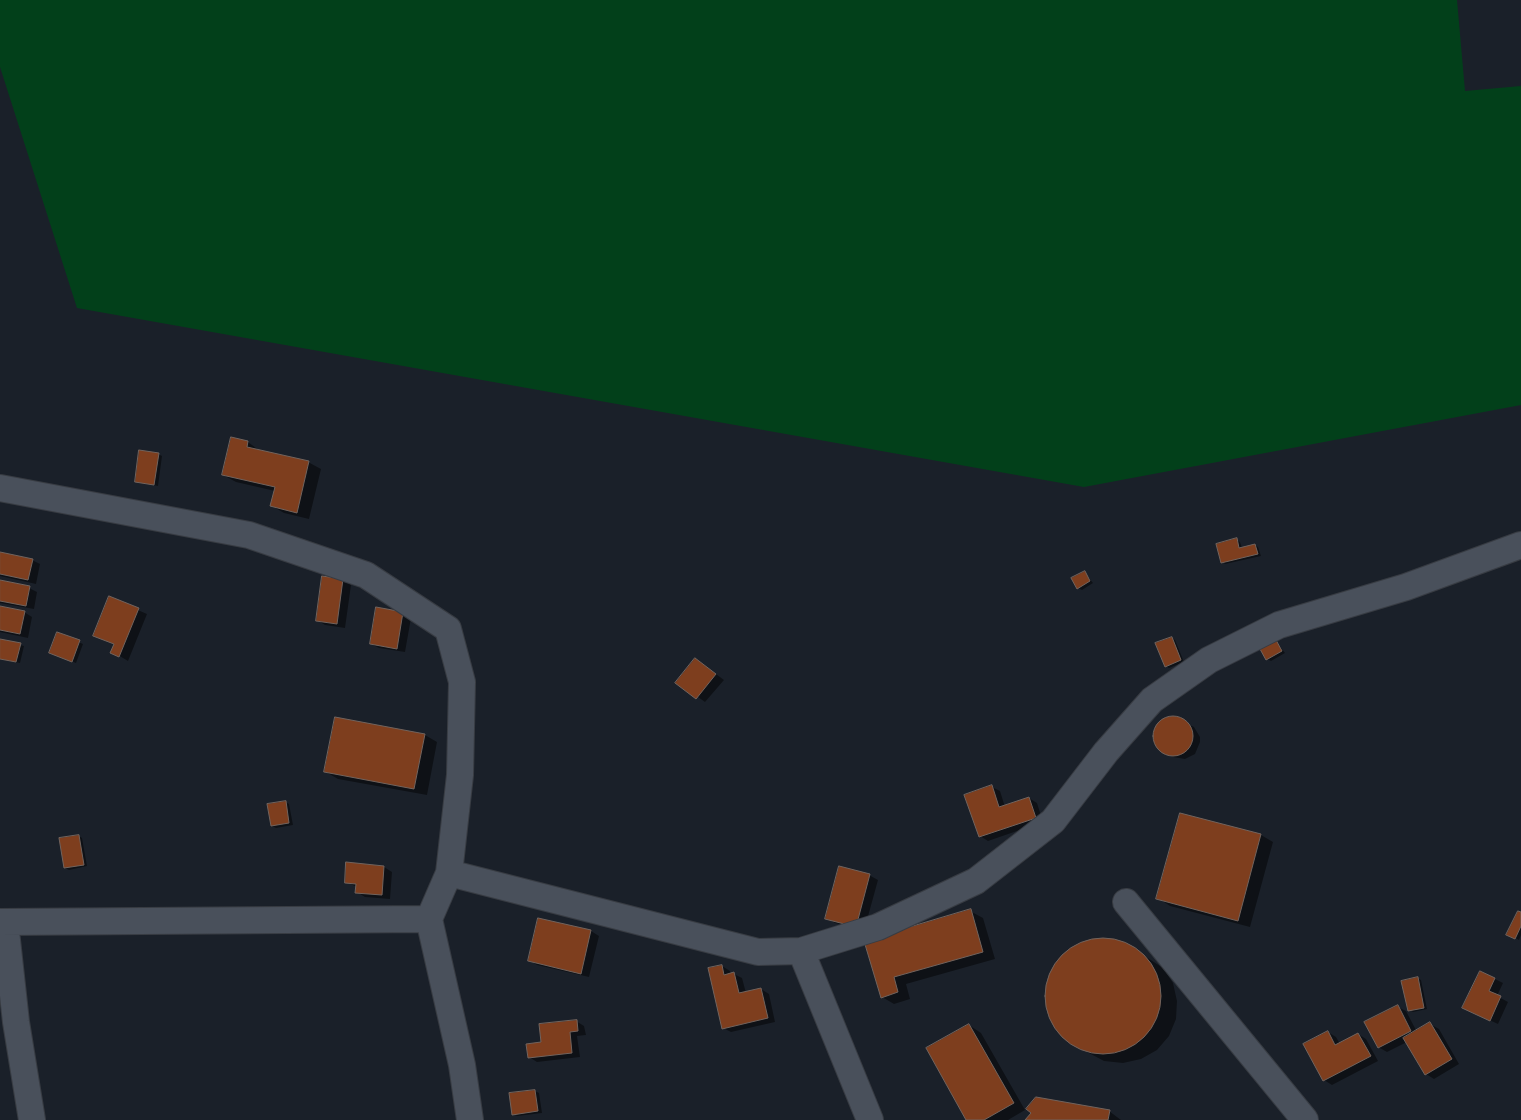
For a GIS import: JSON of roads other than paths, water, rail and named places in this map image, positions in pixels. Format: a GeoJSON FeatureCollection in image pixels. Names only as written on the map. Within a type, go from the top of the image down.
{"type":"FeatureCollection","features":[{"type":"Feature","properties":{"kind":"street"},"geometry":{"type":"LineString","coordinates":[[0,488],[248,535],[366,575],[448,629],[462,682],[460,776],[449,872],[428,919],[462,1065],[470,1120]]}},
{"type":"Feature","properties":{"kind":"street"},"geometry":{"type":"LineString","coordinates":[[449,872],[758,952],[801,951],[878,927],[976,880],[1053,821],[1106,752],[1152,700],[1209,660],[1279,625],[1406,587],[1521,545]]}},
{"type":"Feature","properties":{"kind":"street"},"geometry":{"type":"LineString","coordinates":[[1126,902],[1304,1120]]}},
{"type":"Feature","properties":{"kind":"street"},"geometry":{"type":"LineString","coordinates":[[32,1120],[2,922],[428,919]]}},
{"type":"Feature","properties":{"kind":"street"},"geometry":{"type":"LineString","coordinates":[[801,951],[870,1120]]}}]}
